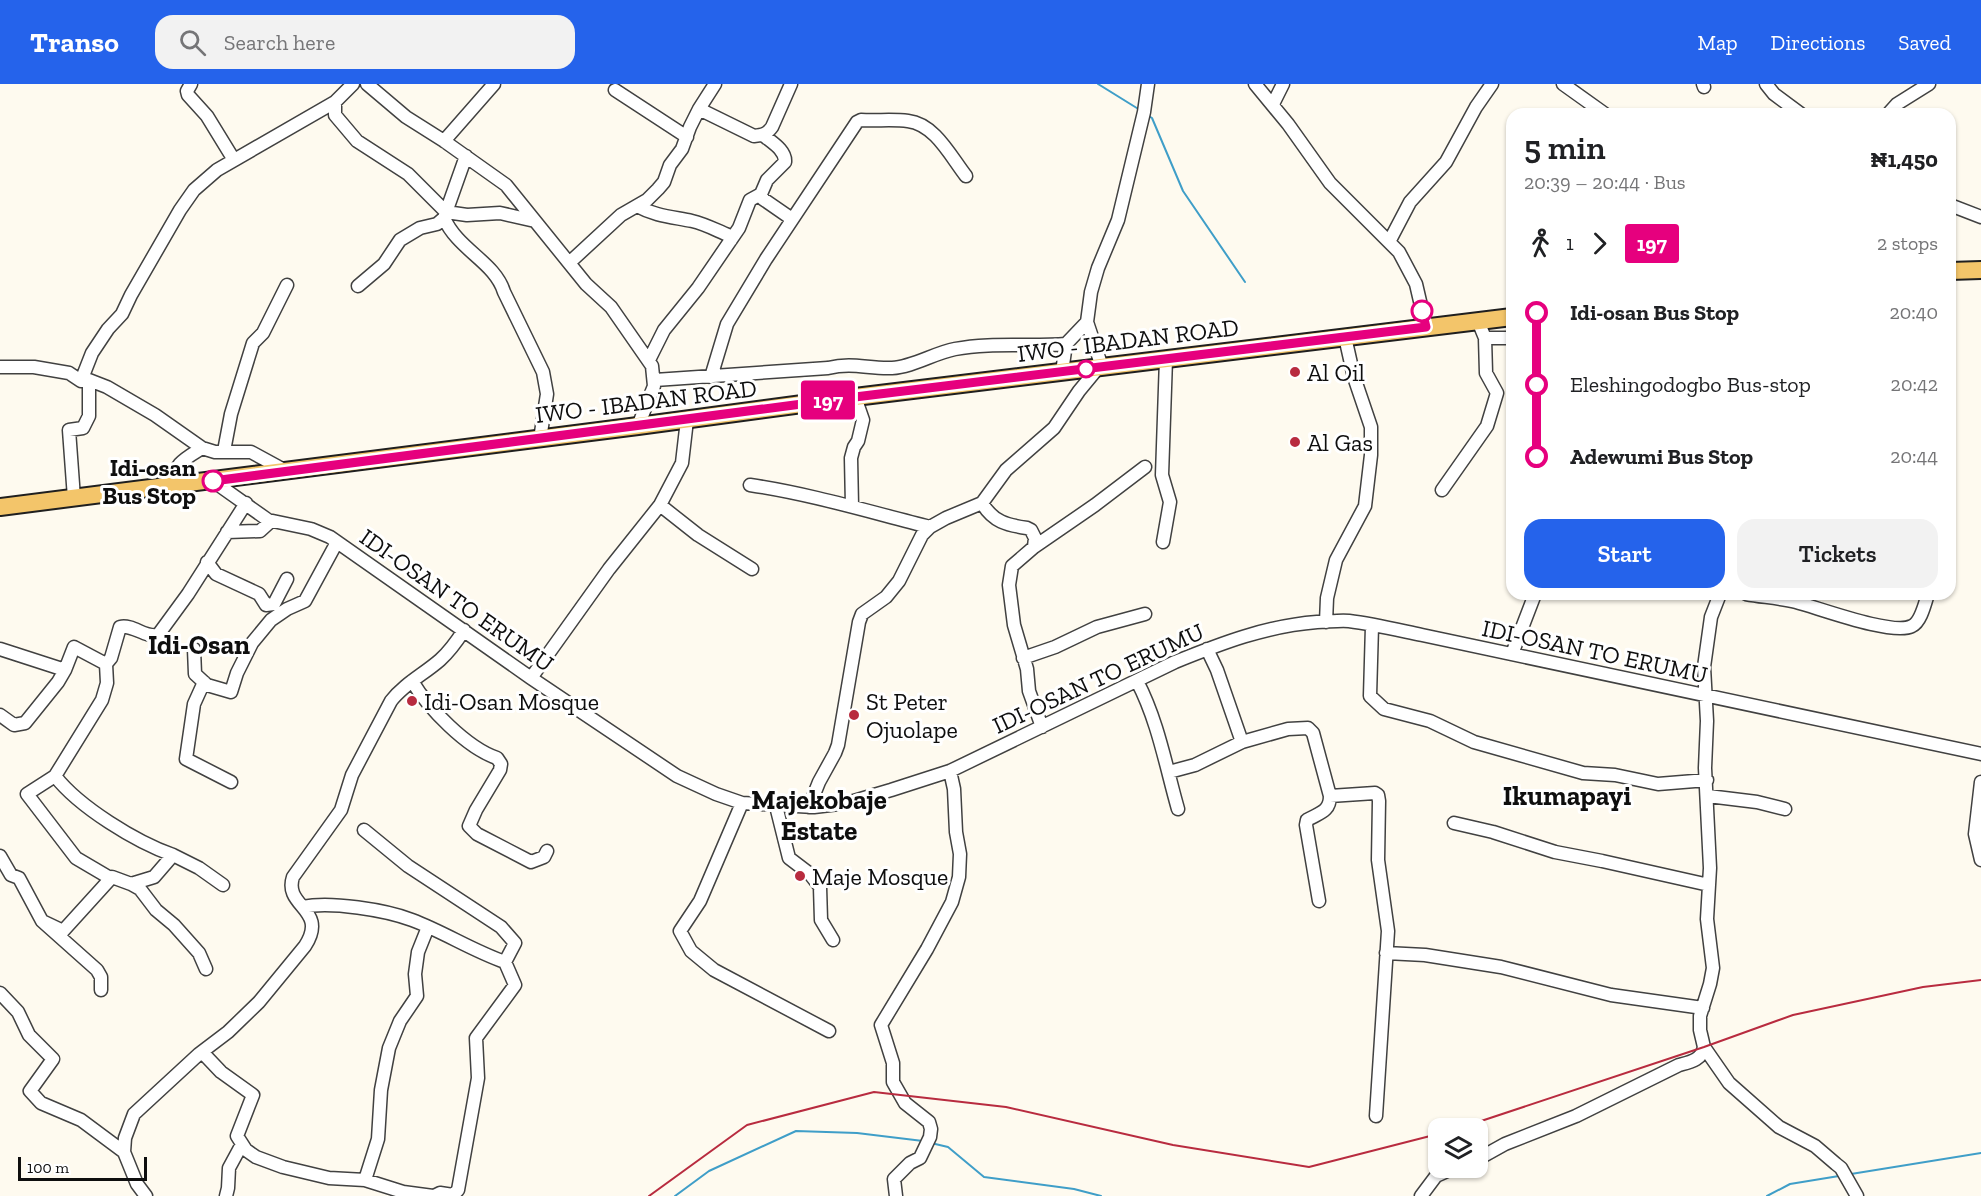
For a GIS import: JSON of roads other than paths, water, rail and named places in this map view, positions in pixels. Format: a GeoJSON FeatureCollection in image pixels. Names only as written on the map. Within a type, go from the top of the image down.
{"type":"FeatureCollection","features":[{"type":"Feature","properties":{"kind":"main road"},"geometry":{"type":"LineString","coordinates":[[1956,271],[1981,270]]}},
{"type":"Feature","properties":{"kind":"main road","name":"IWO - IBADAN ROAD"},"geometry":{"type":"LineString","coordinates":[[0,507],[855,397],[1506,318]]}},
{"type":"Feature","properties":{"kind":"street"},"geometry":{"type":"LineString","coordinates":[[191,84],[187,91],[188,95],[207,116],[234,160]]}},
{"type":"Feature","properties":{"kind":"street"},"geometry":{"type":"LineString","coordinates":[[335,84],[351,86],[335,109]]}},
{"type":"Feature","properties":{"kind":"street"},"geometry":{"type":"LineString","coordinates":[[367,84],[406,117],[506,185],[586,284],[611,307],[649,360],[655,380],[638,426]]}},
{"type":"Feature","properties":{"kind":"street"},"geometry":{"type":"LineString","coordinates":[[444,141],[494,84]]}},
{"type":"Feature","properties":{"kind":"street"},"geometry":{"type":"LineString","coordinates":[[569,263],[621,215],[646,200],[664,182],[670,165],[682,149],[699,109],[716,84]]}},
{"type":"Feature","properties":{"kind":"street"},"geometry":{"type":"LineString","coordinates":[[699,109],[754,136],[763,135],[768,133],[772,127],[791,84]]}},
{"type":"Feature","properties":{"kind":"street"},"geometry":{"type":"LineString","coordinates":[[809,807],[838,745],[862,614],[891,592],[899,581],[921,536],[930,527],[946,518],[982,503],[1006,470],[1054,428],[1079,391],[1100,368],[1087,322],[1091,292],[1098,268],[1118,220],[1144,112],[1148,84]]}},
{"type":"Feature","properties":{"kind":"street"},"geometry":{"type":"LineString","coordinates":[[1255,84],[1330,183],[1399,252],[1416,284],[1426,327]]}},
{"type":"Feature","properties":{"kind":"street"},"geometry":{"type":"LineString","coordinates":[[1272,104],[1283,84]]}},
{"type":"Feature","properties":{"kind":"street"},"geometry":{"type":"LineString","coordinates":[[1389,242],[1402,213],[1446,162],[1476,107],[1492,84]]}},
{"type":"Feature","properties":{"kind":"street"},"geometry":{"type":"LineString","coordinates":[[1563,84],[1597,108]]}},
{"type":"Feature","properties":{"kind":"street"},"geometry":{"type":"LineString","coordinates":[[1766,84],[1774,94],[1793,108]]}},
{"type":"Feature","properties":{"kind":"street"},"geometry":{"type":"LineString","coordinates":[[1893,108],[1929,84]]}},
{"type":"Feature","properties":{"kind":"street"},"geometry":{"type":"LineString","coordinates":[[615,90],[687,136]]}},
{"type":"Feature","properties":{"kind":"street"},"geometry":{"type":"LineString","coordinates":[[74,498],[69,430],[83,428],[89,416],[85,381],[92,352],[122,314],[130,295],[194,190],[234,160],[322,109],[335,109]]}},
{"type":"Feature","properties":{"kind":"street"},"geometry":{"type":"LineString","coordinates":[[335,109],[357,141],[408,174],[445,215],[458,239],[501,280],[504,292],[543,372],[547,394],[540,439]]}},
{"type":"Feature","properties":{"kind":"street"},"geometry":{"type":"LineString","coordinates":[[711,377],[727,324],[766,259],[854,125],[861,120],[910,121],[923,125],[933,133],[966,176]]}},
{"type":"Feature","properties":{"kind":"street"},"geometry":{"type":"LineString","coordinates":[[649,360],[664,330],[698,288],[731,240],[744,218],[750,200],[761,194],[767,180],[785,162],[786,158],[783,153],[763,135]]}},
{"type":"Feature","properties":{"kind":"street"},"geometry":{"type":"LineString","coordinates":[[358,286],[384,264],[400,240],[420,228],[437,224],[445,215],[465,156]]}},
{"type":"Feature","properties":{"kind":"street"},"geometry":{"type":"LineString","coordinates":[[761,194],[763,199],[792,219]]}},
{"type":"Feature","properties":{"kind":"street"},"geometry":{"type":"LineString","coordinates":[[637,206],[660,216],[695,222],[718,230],[728,235],[731,240]]}},
{"type":"Feature","properties":{"kind":"street"},"geometry":{"type":"LineString","coordinates":[[1956,208],[1981,218]]}},
{"type":"Feature","properties":{"kind":"street"},"geometry":{"type":"LineString","coordinates":[[445,215],[500,213],[535,221]]}},
{"type":"Feature","properties":{"kind":"street"},"geometry":{"type":"LineString","coordinates":[[224,451],[231,414],[253,343],[263,333],[287,285]]}},
{"type":"Feature","properties":{"kind":"street"},"geometry":{"type":"LineString","coordinates":[[1442,490],[1487,426],[1496,399],[1497,393],[1486,373],[1485,338],[1478,321]]}},
{"type":"Feature","properties":{"kind":"street"},"geometry":{"type":"LineString","coordinates":[[1062,372],[1066,344],[1087,322]]}},
{"type":"Feature","properties":{"kind":"street"},"geometry":{"type":"LineString","coordinates":[[1326,622],[1327,598],[1336,560],[1365,506],[1372,448],[1371,427],[1354,377],[1345,337]]}},
{"type":"Feature","properties":{"kind":"street"},"geometry":{"type":"LineString","coordinates":[[1485,338],[1506,338]]}},
{"type":"Feature","properties":{"kind":"street"},"geometry":{"type":"LineString","coordinates":[[655,380],[828,368],[844,364],[893,368],[955,350],[1011,345],[1066,344]]}},
{"type":"Feature","properties":{"kind":"street"},"geometry":{"type":"LineString","coordinates":[[1163,542],[1170,502],[1162,475],[1166,359]]}},
{"type":"Feature","properties":{"kind":"street"},"geometry":{"type":"LineString","coordinates":[[0,367],[34,367],[69,373],[85,381],[107,387],[155,415],[202,448],[215,452],[251,452],[287,471]]}},
{"type":"Feature","properties":{"kind":"street"},"geometry":{"type":"LineString","coordinates":[[852,506],[851,458],[863,420],[855,397]]}},
{"type":"Feature","properties":{"kind":"street"},"geometry":{"type":"LineString","coordinates":[[531,678],[609,569],[660,505],[682,463],[687,420]]}},
{"type":"Feature","properties":{"kind":"street"},"geometry":{"type":"LineString","coordinates":[[170,486],[175,468],[202,448]]}},
{"type":"Feature","properties":{"kind":"street"},"geometry":{"type":"LineString","coordinates":[[1042,727],[1029,691],[1027,669],[1014,625],[1009,585],[1010,573],[1016,562],[1034,547],[1145,467]]}},
{"type":"Feature","properties":{"kind":"street","name":"IDI-OSAN TO ERUMU"},"geometry":{"type":"LineString","coordinates":[[213,481],[271,521],[311,529],[338,542],[531,678],[677,776],[742,803],[809,807],[847,803],[950,771],[1175,662],[1242,635],[1290,624],[1348,621],[1981,754]]}},
{"type":"Feature","properties":{"kind":"street"},"geometry":{"type":"LineString","coordinates":[[750,485],[852,506],[930,527]]}},
{"type":"Feature","properties":{"kind":"street"},"geometry":{"type":"LineString","coordinates":[[110,879],[76,858],[27,794],[55,776],[102,700],[107,683],[106,664],[111,658],[120,627],[124,625],[152,636],[158,635],[189,594],[246,503]]}},
{"type":"Feature","properties":{"kind":"street"},"geometry":{"type":"LineString","coordinates":[[982,503],[987,512],[999,522],[1031,530],[1035,538],[1034,547]]}},
{"type":"Feature","properties":{"kind":"street"},"geometry":{"type":"LineString","coordinates":[[660,505],[698,535],[752,569]]}},
{"type":"Feature","properties":{"kind":"street"},"geometry":{"type":"LineString","coordinates":[[227,532],[260,531],[271,521]]}},
{"type":"Feature","properties":{"kind":"street"},"geometry":{"type":"LineString","coordinates":[[194,650],[195,674],[204,682],[231,692],[237,673],[252,644],[271,620],[304,601],[338,542]]}},
{"type":"Feature","properties":{"kind":"street"},"geometry":{"type":"LineString","coordinates":[[207,562],[216,574],[259,594],[266,604],[274,604],[288,579]]}},
{"type":"Feature","properties":{"kind":"street"},"geometry":{"type":"LineString","coordinates":[[1512,654],[1533,600]]}},
{"type":"Feature","properties":{"kind":"street"},"geometry":{"type":"LineString","coordinates":[[1718,600],[1711,617],[1704,667],[1707,696],[1709,885],[1707,919],[1713,968],[1700,1016],[1700,1030],[1704,1047],[1729,1083],[1779,1127],[1815,1146],[1841,1168],[1857,1196]]}},
{"type":"Feature","properties":{"kind":"street"},"geometry":{"type":"LineString","coordinates":[[1784,600],[1878,626],[1904,628],[1916,623],[1926,600]]}},
{"type":"Feature","properties":{"kind":"street"},"geometry":{"type":"LineString","coordinates":[[1023,658],[1055,647],[1097,627],[1144,614]]}},
{"type":"Feature","properties":{"kind":"street"},"geometry":{"type":"LineString","coordinates":[[1372,626],[1370,696],[1384,709],[1430,721],[1474,742],[1583,773],[1615,775],[1658,784],[1707,780]]}},
{"type":"Feature","properties":{"kind":"street"},"geometry":{"type":"LineString","coordinates":[[122,1145],[134,1114],[260,1002],[311,937],[312,921],[292,892],[293,877],[341,810],[352,774],[391,701],[397,693],[439,661],[464,630]]}},
{"type":"Feature","properties":{"kind":"street"},"geometry":{"type":"LineString","coordinates":[[0,715],[14,725],[25,723],[65,670],[74,647],[106,664]]}},
{"type":"Feature","properties":{"kind":"street"},"geometry":{"type":"LineString","coordinates":[[0,649],[65,670]]}},
{"type":"Feature","properties":{"kind":"street"},"geometry":{"type":"LineString","coordinates":[[1207,649],[1217,670],[1242,742]]}},
{"type":"Feature","properties":{"kind":"street"},"geometry":{"type":"LineString","coordinates":[[412,681],[430,706],[463,738],[484,754],[497,758],[501,764],[500,770],[469,826],[477,834],[531,862],[544,857],[546,851]]}},
{"type":"Feature","properties":{"kind":"street"},"geometry":{"type":"LineString","coordinates":[[1137,681],[1145,697],[1169,771],[1178,809]]}},
{"type":"Feature","properties":{"kind":"street"},"geometry":{"type":"LineString","coordinates":[[204,682],[194,704],[186,759],[231,782]]}},
{"type":"Feature","properties":{"kind":"street"},"geometry":{"type":"LineString","coordinates":[[1169,771],[1195,765],[1242,742],[1288,729],[1308,728],[1313,733],[1330,796],[1330,805],[1327,810],[1307,820],[1306,825],[1320,902]]}},
{"type":"Feature","properties":{"kind":"street"},"geometry":{"type":"LineString","coordinates":[[896,1196],[894,1179],[910,1163],[920,1158],[930,1137],[931,1129],[929,1122],[905,1103],[893,1082],[893,1063],[881,1025],[927,949],[952,902],[959,877],[960,854],[956,832],[954,789],[950,771]]}},
{"type":"Feature","properties":{"kind":"street"},"geometry":{"type":"LineString","coordinates":[[55,776],[63,787],[97,814],[143,843],[199,868],[223,885]]}},
{"type":"Feature","properties":{"kind":"street"},"geometry":{"type":"LineString","coordinates":[[1981,782],[1975,834],[1981,860]]}},
{"type":"Feature","properties":{"kind":"street"},"geometry":{"type":"LineString","coordinates":[[1330,796],[1348,796],[1364,792],[1378,795],[1378,860],[1387,916],[1385,1001],[1376,1116]]}},
{"type":"Feature","properties":{"kind":"street"},"geometry":{"type":"LineString","coordinates":[[1708,796],[1757,802],[1785,809]]}},
{"type":"Feature","properties":{"kind":"street"},"geometry":{"type":"LineString","coordinates":[[742,803],[700,901],[680,931],[691,951],[714,970],[829,1031]]}},
{"type":"Feature","properties":{"kind":"street"},"geometry":{"type":"LineString","coordinates":[[776,806],[789,858],[810,874],[820,887],[821,920],[833,940]]}},
{"type":"Feature","properties":{"kind":"street"},"geometry":{"type":"LineString","coordinates":[[1454,824],[1493,832],[1555,852],[1709,885]]}},
{"type":"Feature","properties":{"kind":"street"},"geometry":{"type":"LineString","coordinates":[[364,830],[408,866],[501,927],[515,944],[505,962]]}},
{"type":"Feature","properties":{"kind":"street"},"geometry":{"type":"LineString","coordinates":[[131,884],[154,877],[173,855]]}},
{"type":"Feature","properties":{"kind":"street"},"geometry":{"type":"LineString","coordinates":[[0,856],[11,875],[19,878],[42,921],[97,970],[101,977],[101,990]]}},
{"type":"Feature","properties":{"kind":"street"},"geometry":{"type":"LineString","coordinates":[[42,921],[63,931],[114,877],[140,889],[156,910],[174,925],[199,953],[206,969]]}},
{"type":"Feature","properties":{"kind":"street"},"geometry":{"type":"LineString","coordinates":[[202,1052],[221,1072],[253,1095],[237,1136],[246,1150],[256,1157],[283,1167],[329,1178],[365,1180],[404,1192],[433,1196],[440,1193],[453,1195],[458,1190],[478,1078],[476,1038],[515,985],[505,962],[486,956],[410,919],[345,906],[316,904],[303,907]]}},
{"type":"Feature","properties":{"kind":"street"},"geometry":{"type":"LineString","coordinates":[[365,1180],[378,1139],[381,1090],[389,1048],[400,1021],[417,996],[415,974],[418,952],[428,927]]}},
{"type":"Feature","properties":{"kind":"street"},"geometry":{"type":"LineString","coordinates":[[1386,953],[1501,967],[1611,995],[1703,1008]]}},
{"type":"Feature","properties":{"kind":"street"},"geometry":{"type":"LineString","coordinates":[[0,993],[18,1012],[29,1035],[53,1059],[30,1091],[41,1103],[81,1120],[122,1145],[137,1184],[146,1196]]}},
{"type":"Feature","properties":{"kind":"street"},"geometry":{"type":"LineString","coordinates":[[1488,1153],[1505,1144],[1576,1116],[1679,1065],[1695,1061],[1703,1052],[1704,1047]]}},
{"type":"Feature","properties":{"kind":"street"},"geometry":{"type":"LineString","coordinates":[[226,1196],[229,1168],[242,1144]]}},
{"type":"Feature","properties":{"kind":"street"},"geometry":{"type":"LineString","coordinates":[[1421,1196],[1434,1178]]}},
{"type":"Feature","properties":{"kind":"waterway"},"geometry":{"type":"LineString","coordinates":[[1098,84],[1140,110]]}},
{"type":"Feature","properties":{"kind":"waterway"},"geometry":{"type":"LineString","coordinates":[[1147,115],[1152,118],[1183,191],[1245,282]]}},
{"type":"Feature","properties":{"kind":"waterway"},"geometry":{"type":"LineString","coordinates":[[675,1196],[709,1171],[796,1131],[857,1133],[923,1141]]}},
{"type":"Feature","properties":{"kind":"waterway"},"geometry":{"type":"LineString","coordinates":[[931,1143],[948,1147],[984,1177],[1074,1189],[1101,1196]]}},
{"type":"Feature","properties":{"kind":"waterway"},"geometry":{"type":"LineString","coordinates":[[1851,1174],[1981,1153]]}},
{"type":"Feature","properties":{"kind":"waterway"},"geometry":{"type":"LineString","coordinates":[[1767,1196],[1790,1184],[1839,1176]]}},
{"type":"Feature","properties":{"kind":"railway"},"geometry":{"type":"LineString","coordinates":[[1488,1119],[1793,1015],[1923,987],[1981,980]]}},
{"type":"Feature","properties":{"kind":"railway"},"geometry":{"type":"LineString","coordinates":[[649,1196],[747,1125],[874,1092],[1006,1107],[1173,1145],[1309,1167],[1428,1137]]}},
{"type":"Feature","properties":{"kind":"place","name":"Al Oil"},"geometry":{"type":"Point","coordinates":[1295,372]}},
{"type":"Feature","properties":{"kind":"place","name":"Al Gas"},"geometry":{"type":"Point","coordinates":[1295,442]}},
{"type":"Feature","properties":{"kind":"place","name":"Idi-osan Bus Stop"},"geometry":{"type":"Point","coordinates":[213,481]}},
{"type":"Feature","properties":{"kind":"place","name":"Idi-Osan Mosque"},"geometry":{"type":"Point","coordinates":[412,701]}},
{"type":"Feature","properties":{"kind":"place","name":"St Peter Ojuolape"},"geometry":{"type":"Point","coordinates":[854,715]}},
{"type":"Feature","properties":{"kind":"place","name":"Maje Mosque"},"geometry":{"type":"Point","coordinates":[800,876]}},
{"type":"Feature","properties":{"kind":"district","name":"Idi-Osan"},"geometry":{"type":"Point","coordinates":[199,645]}},
{"type":"Feature","properties":{"kind":"district","name":"Ikumapayi"},"geometry":{"type":"Point","coordinates":[1567,796]}},
{"type":"Feature","properties":{"kind":"district","name":"Majekobaje Estate"},"geometry":{"type":"Point","coordinates":[819,816]}}]}
